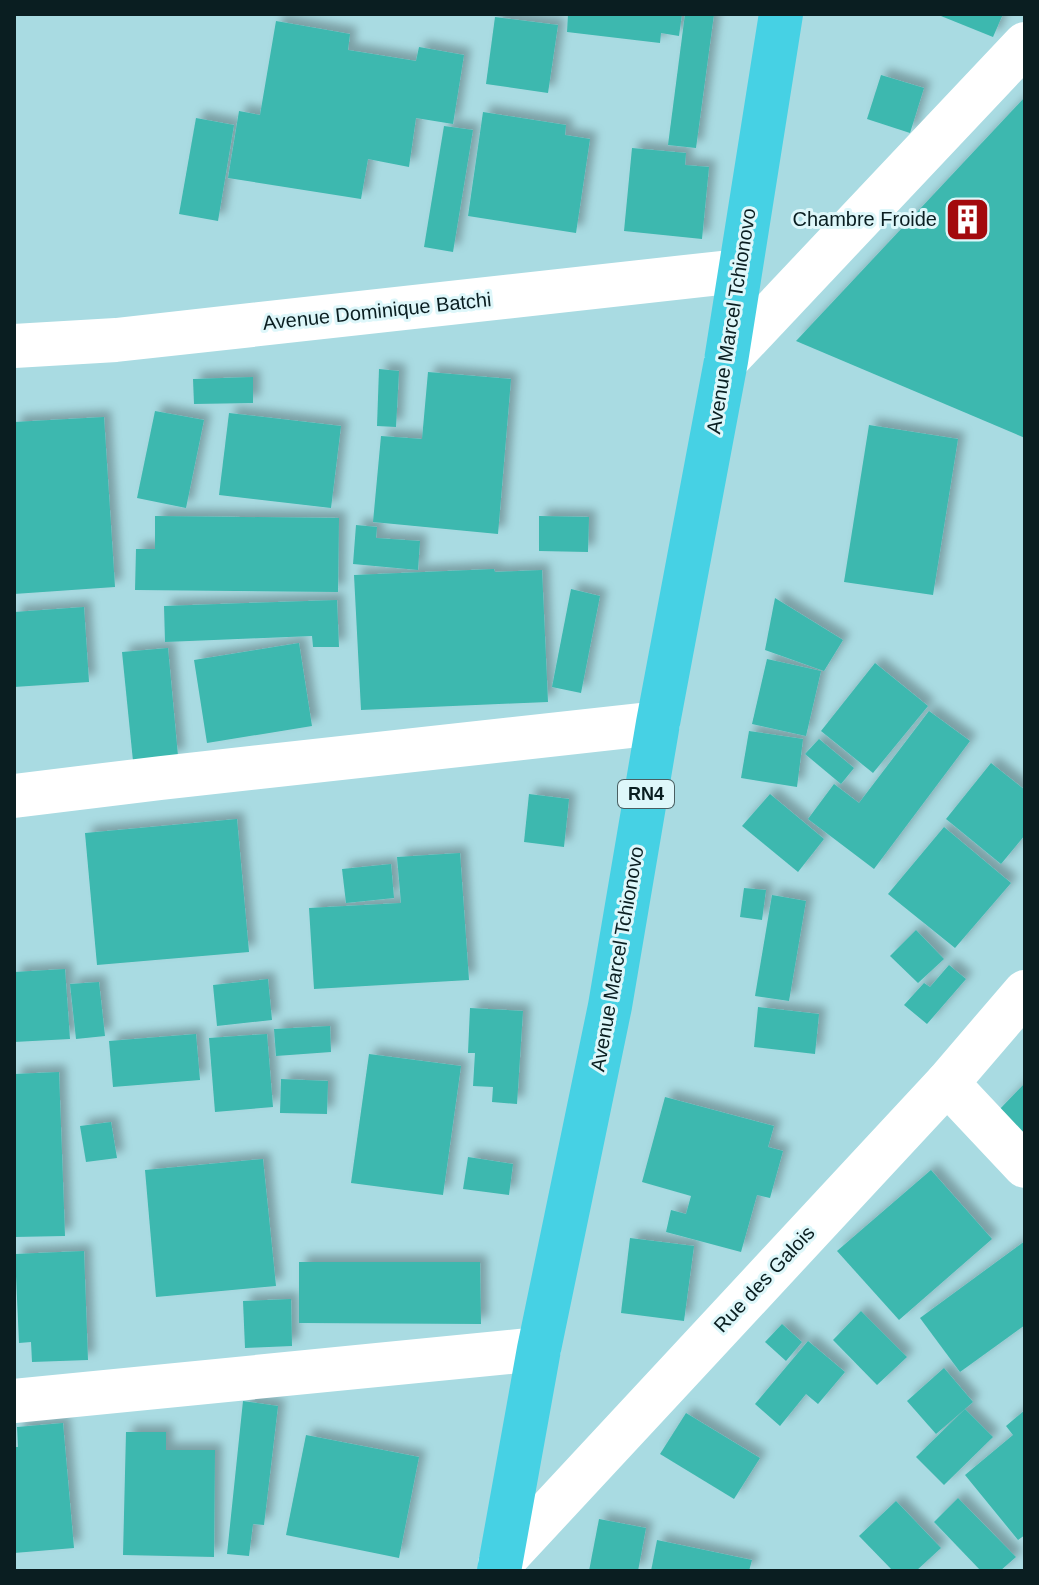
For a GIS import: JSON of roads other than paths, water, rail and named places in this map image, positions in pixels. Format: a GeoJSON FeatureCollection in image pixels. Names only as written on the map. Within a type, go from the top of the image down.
{"type":"FeatureCollection","features":[{"type":"Feature","properties":{"kind":"highway","name":"Avenue Marcel Tchionovo"},"geometry":{"type":"LineString","coordinates":[[500,1568],[539,1349],[610,1006],[658,723],[726,361],[781,14]]}},
{"type":"Feature","properties":{"kind":"street"},"geometry":{"type":"LineString","coordinates":[[726,361],[1025,44]]}},
{"type":"Feature","properties":{"kind":"street","name":"Avenue Dominique Batchi"},"geometry":{"type":"LineString","coordinates":[[14,346],[116,340],[739,271]]}},
{"type":"Feature","properties":{"kind":"street"},"geometry":{"type":"LineString","coordinates":[[14,796],[658,723]]}},
{"type":"Feature","properties":{"kind":"street","name":"Rue des Galois"},"geometry":{"type":"LineString","coordinates":[[500,1568],[947,1083],[1025,992]]}},
{"type":"Feature","properties":{"kind":"street"},"geometry":{"type":"LineString","coordinates":[[947,1083],[1025,1166]]}},
{"type":"Feature","properties":{"kind":"street"},"geometry":{"type":"LineString","coordinates":[[14,1401],[539,1349]]}},
{"type":"Feature","properties":{"kind":"place","name":"Chambre Froide"},"geometry":{"type":"Point","coordinates":[968,219]}}]}
